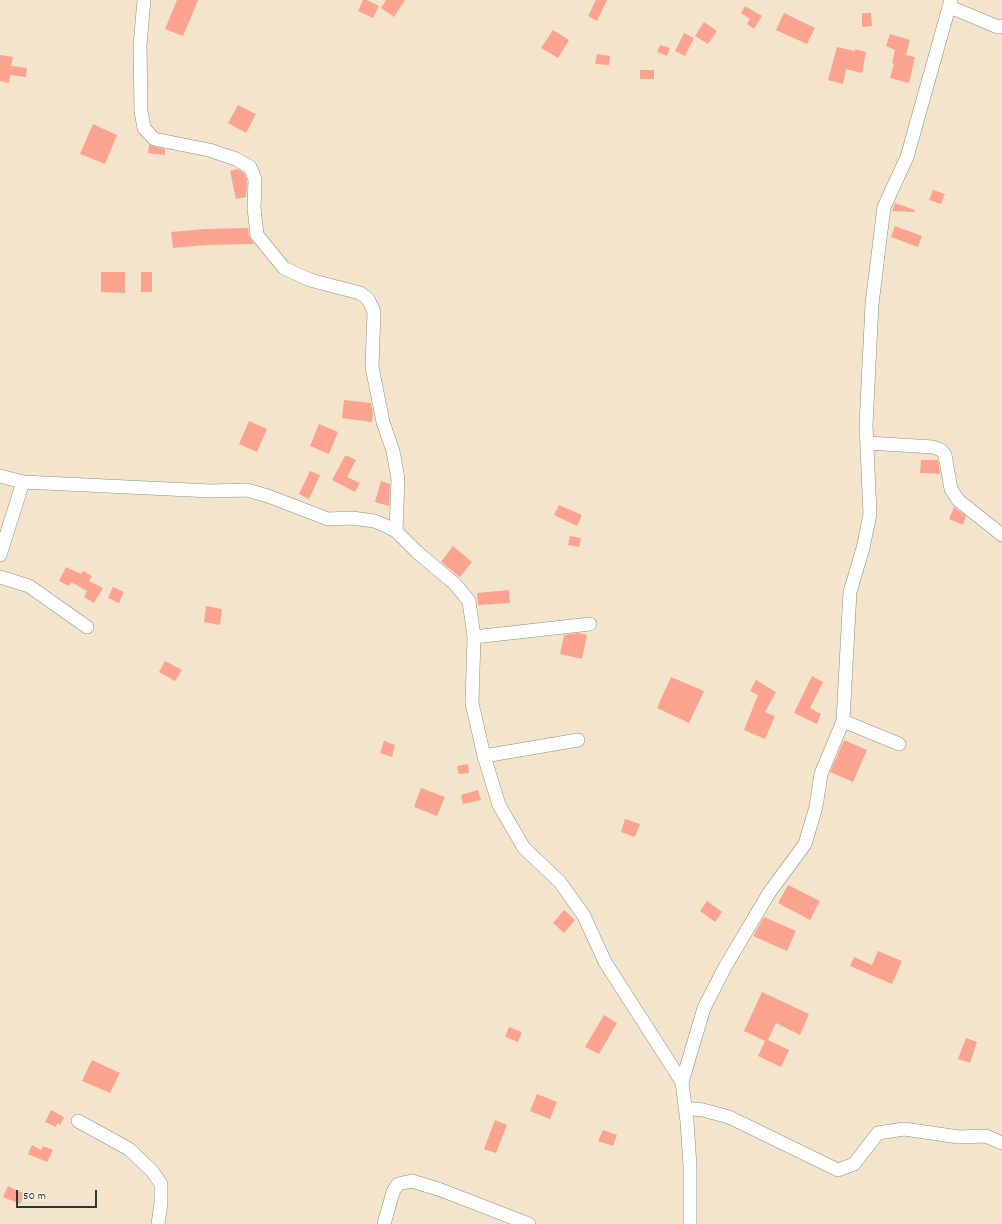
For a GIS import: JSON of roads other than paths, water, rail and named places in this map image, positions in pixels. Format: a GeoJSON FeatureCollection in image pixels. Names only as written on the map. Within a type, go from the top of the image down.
{"type":"FeatureCollection","features":[{"type":"Feature","properties":{"kind":"street"},"geometry":{"type":"LineString","coordinates":[[144,0],[140,45],[141,111],[144,128],[154,139],[208,150],[236,159],[250,167],[255,179],[254,208],[257,235],[284,268],[310,280],[360,293],[368,299],[374,312],[372,367],[384,422],[393,451],[398,479],[396,531]]}},
{"type":"Feature","properties":{"kind":"street"},"geometry":{"type":"LineString","coordinates":[[690,1224],[690,1166],[682,1082],[704,1008],[724,967],[769,893],[805,844],[816,807],[821,774],[843,721],[850,592],[863,548],[870,514],[866,425],[872,304],[884,207],[907,157],[950,3],[998,27],[1002,26]]}},
{"type":"Feature","properties":{"kind":"street"},"geometry":{"type":"LineString","coordinates":[[868,443],[933,447],[941,450],[945,455],[951,489],[958,500],[1002,534]]}},
{"type":"Feature","properties":{"kind":"street"},"geometry":{"type":"LineString","coordinates":[[0,476],[23,482],[211,491],[246,490],[268,496],[328,519],[352,518],[374,521],[396,531],[416,552],[455,584],[469,601],[474,637],[472,703],[484,756],[499,805],[524,848],[560,882],[584,916],[605,962],[682,1082]]}},
{"type":"Feature","properties":{"kind":"street"},"geometry":{"type":"LineString","coordinates":[[0,555],[23,482]]}},
{"type":"Feature","properties":{"kind":"street"},"geometry":{"type":"LineString","coordinates":[[0,577],[29,586],[87,627]]}},
{"type":"Feature","properties":{"kind":"street"},"geometry":{"type":"LineString","coordinates":[[474,637],[590,624]]}},
{"type":"Feature","properties":{"kind":"street"},"geometry":{"type":"LineString","coordinates":[[843,721],[899,744]]}},
{"type":"Feature","properties":{"kind":"street"},"geometry":{"type":"LineString","coordinates":[[484,756],[578,740]]}},
{"type":"Feature","properties":{"kind":"street"},"geometry":{"type":"LineString","coordinates":[[685,1108],[703,1110],[730,1117],[838,1170],[854,1164],[878,1133],[904,1129],[959,1137],[986,1136],[1002,1143]]}},
{"type":"Feature","properties":{"kind":"street"},"geometry":{"type":"LineString","coordinates":[[78,1121],[129,1149],[152,1170],[161,1184],[161,1203],[158,1224]]}},
{"type":"Feature","properties":{"kind":"street"},"geometry":{"type":"LineString","coordinates":[[384,1224],[393,1192],[398,1184],[412,1181],[441,1190],[529,1224]]}}]}
